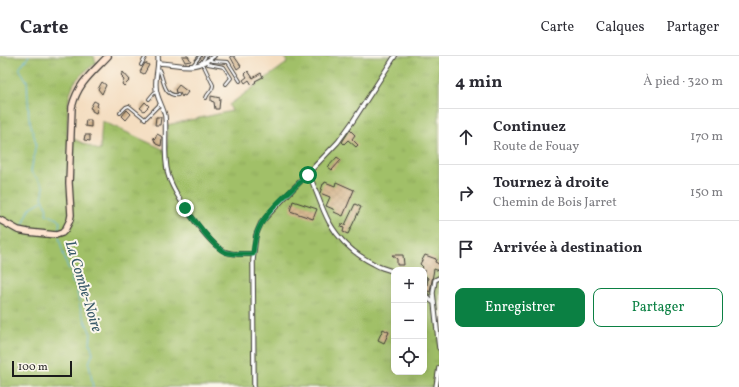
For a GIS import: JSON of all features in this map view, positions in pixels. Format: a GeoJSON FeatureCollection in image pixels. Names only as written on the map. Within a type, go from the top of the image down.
{"type":"FeatureCollection","features":[{"type":"Feature","properties":{"kind":"main road"},"geometry":{"type":"LineString","coordinates":[[0,220],[18,230],[28,232],[56,235],[62,234],[66,230],[71,215],[69,183],[72,107],[75,96],[80,87],[108,56]]}},
{"type":"Feature","properties":{"kind":"street"},"geometry":{"type":"LineString","coordinates":[[158,56],[156,92],[165,116],[165,150],[168,173],[174,188],[185,208],[205,233],[221,249],[228,253],[253,254]]}},
{"type":"Feature","properties":{"kind":"street"},"geometry":{"type":"LineString","coordinates":[[158,65],[193,66],[205,62],[214,56]]}},
{"type":"Feature","properties":{"kind":"street"},"geometry":{"type":"LineString","coordinates":[[254,387],[253,254],[256,235],[261,223],[280,201],[308,175],[338,142],[395,56]]}},
{"type":"Feature","properties":{"kind":"street"},"geometry":{"type":"LineString","coordinates":[[308,175],[330,223],[338,236],[345,244],[369,261],[391,271]]}},
{"type":"Feature","properties":{"kind":"street"},"geometry":{"type":"LineString","coordinates":[[439,278],[435,280],[433,290],[433,302],[439,348]]}},
{"type":"Feature","properties":{"kind":"street"},"geometry":{"type":"LineString","coordinates":[[427,296],[433,302]]}},
{"type":"Feature","properties":{"kind":"street"},"geometry":{"type":"LineString","coordinates":[[436,387],[439,368]]}},
{"type":"Feature","properties":{"kind":"lane"},"geometry":{"type":"LineString","coordinates":[[141,65],[146,56]]}},
{"type":"Feature","properties":{"kind":"lane"},"geometry":{"type":"LineString","coordinates":[[193,66],[200,56]]}},
{"type":"Feature","properties":{"kind":"lane"},"geometry":{"type":"LineString","coordinates":[[206,56],[201,62],[224,68],[231,78],[226,84]]}},
{"type":"Feature","properties":{"kind":"lane"},"geometry":{"type":"LineString","coordinates":[[205,62],[228,62],[240,81]]}},
{"type":"Feature","properties":{"kind":"lane"},"geometry":{"type":"LineString","coordinates":[[205,62],[213,85],[213,88],[206,98]]}},
{"type":"Feature","properties":{"kind":"lane"},"geometry":{"type":"LineString","coordinates":[[158,65],[162,81],[166,89],[173,95],[178,95]]}},
{"type":"Feature","properties":{"kind":"lane"},"geometry":{"type":"LineString","coordinates":[[149,99],[156,92]]}},
{"type":"Feature","properties":{"kind":"lane"},"geometry":{"type":"LineString","coordinates":[[120,113],[129,106],[145,119],[161,103]]}},
{"type":"Feature","properties":{"kind":"green space"},"geometry":{"type":"Polygon","coordinates":[[[0,56],[94,56],[96,63],[83,73],[73,85],[68,104],[67,136],[100,151],[102,121],[167,151],[167,125],[232,111],[229,105],[287,63],[285,56],[439,56],[439,387],[0,387],[0,56]]]}},
{"type":"Feature","properties":{"kind":"building"},"geometry":{"type":"Polygon","coordinates":[[[182,56],[188,56],[191,61],[185,62],[182,56]]]}},
{"type":"Feature","properties":{"kind":"building"},"geometry":{"type":"Polygon","coordinates":[[[230,56],[234,56],[241,66],[237,69],[230,56]]]}},
{"type":"Feature","properties":{"kind":"building"},"geometry":{"type":"Polygon","coordinates":[[[145,63],[149,65],[144,74],[140,72],[145,63]]]}},
{"type":"Feature","properties":{"kind":"building"},"geometry":{"type":"Polygon","coordinates":[[[248,71],[253,78],[261,73],[263,77],[255,81],[256,82],[252,85],[249,80],[245,83],[243,80],[247,77],[245,74],[248,71]]]}},
{"type":"Feature","properties":{"kind":"building"},"geometry":{"type":"Polygon","coordinates":[[[123,72],[130,80],[124,86],[122,84],[124,80],[121,75],[123,72]]]}},
{"type":"Feature","properties":{"kind":"building"},"geometry":{"type":"Polygon","coordinates":[[[102,82],[106,85],[102,94],[98,89],[102,82]]]}},
{"type":"Feature","properties":{"kind":"building"},"geometry":{"type":"Polygon","coordinates":[[[179,85],[188,92],[185,96],[183,95],[182,97],[180,93],[175,92],[179,85]]]}},
{"type":"Feature","properties":{"kind":"building"},"geometry":{"type":"Polygon","coordinates":[[[211,96],[220,98],[219,109],[215,109],[214,102],[211,101],[211,96]]]}},
{"type":"Feature","properties":{"kind":"building"},"geometry":{"type":"Polygon","coordinates":[[[94,101],[98,103],[96,113],[90,108],[94,101]]]}},
{"type":"Feature","properties":{"kind":"building"},"geometry":{"type":"Polygon","coordinates":[[[145,102],[149,106],[144,111],[140,108],[145,102]]]}},
{"type":"Feature","properties":{"kind":"building"},"geometry":{"type":"Polygon","coordinates":[[[127,110],[131,114],[126,120],[122,116],[127,110]]]}},
{"type":"Feature","properties":{"kind":"building"},"geometry":{"type":"Polygon","coordinates":[[[156,117],[161,117],[160,125],[155,125],[156,117]]]}},
{"type":"Feature","properties":{"kind":"building"},"geometry":{"type":"Polygon","coordinates":[[[86,120],[91,120],[91,127],[85,126],[86,120]]]}},
{"type":"Feature","properties":{"kind":"building"},"geometry":{"type":"Polygon","coordinates":[[[350,130],[355,135],[352,139],[358,145],[356,147],[348,140],[344,144],[342,142],[350,130]]]}},
{"type":"Feature","properties":{"kind":"building"},"geometry":{"type":"Polygon","coordinates":[[[157,134],[162,138],[161,146],[156,144],[153,137],[155,139],[157,134]]]}},
{"type":"Feature","properties":{"kind":"building"},"geometry":{"type":"Polygon","coordinates":[[[85,135],[90,135],[90,141],[84,140],[85,135]]]}},
{"type":"Feature","properties":{"kind":"building"},"geometry":{"type":"Polygon","coordinates":[[[337,157],[341,160],[332,170],[328,167],[337,157]]]}},
{"type":"Feature","properties":{"kind":"building"},"geometry":{"type":"Polygon","coordinates":[[[325,182],[335,186],[336,182],[354,190],[343,216],[326,206],[330,197],[320,193],[325,182]]]}},
{"type":"Feature","properties":{"kind":"building"},"geometry":{"type":"Polygon","coordinates":[[[293,201],[317,209],[313,219],[290,211],[293,201]]]}},
{"type":"Feature","properties":{"kind":"building"},"geometry":{"type":"Polygon","coordinates":[[[355,204],[361,207],[348,234],[343,232],[344,228],[341,227],[342,224],[345,225],[355,204]]]}},
{"type":"Feature","properties":{"kind":"building"},"geometry":{"type":"Polygon","coordinates":[[[392,255],[403,255],[404,265],[397,265],[397,259],[392,255]]]}},
{"type":"Feature","properties":{"kind":"building"},"geometry":{"type":"Polygon","coordinates":[[[425,255],[436,259],[435,262],[439,264],[439,271],[434,269],[430,292],[427,290],[427,267],[423,267],[420,264],[425,255]]]}},
{"type":"Feature","properties":{"kind":"building"},"geometry":{"type":"Polygon","coordinates":[[[383,329],[389,332],[384,343],[378,340],[383,329]]]}},
{"type":"Feature","properties":{"kind":"waterway","name":"La Combe-Noire"},"geometry":{"type":"LineString","coordinates":[[29,56],[20,67],[20,70],[27,81],[29,118],[36,143],[31,172],[43,186],[44,189],[42,197],[47,209],[46,214],[58,219],[60,222],[58,232]]}},
{"type":"Feature","properties":{"kind":"waterway"},"geometry":{"type":"LineString","coordinates":[[22,227],[30,208],[42,201]]}},
{"type":"Feature","properties":{"kind":"waterway","name":"La Combe-Noire"},"geometry":{"type":"LineString","coordinates":[[59,237],[66,262],[72,274],[72,282],[76,286],[81,311],[91,334],[90,343],[93,353],[89,363],[93,387]]}},
{"type":"Feature","properties":{"kind":"route"},"geometry":{"type":"LineString","coordinates":[[185,208],[205,233],[221,249],[228,253],[253,254],[256,235],[261,223],[280,201],[308,175]]}}]}
